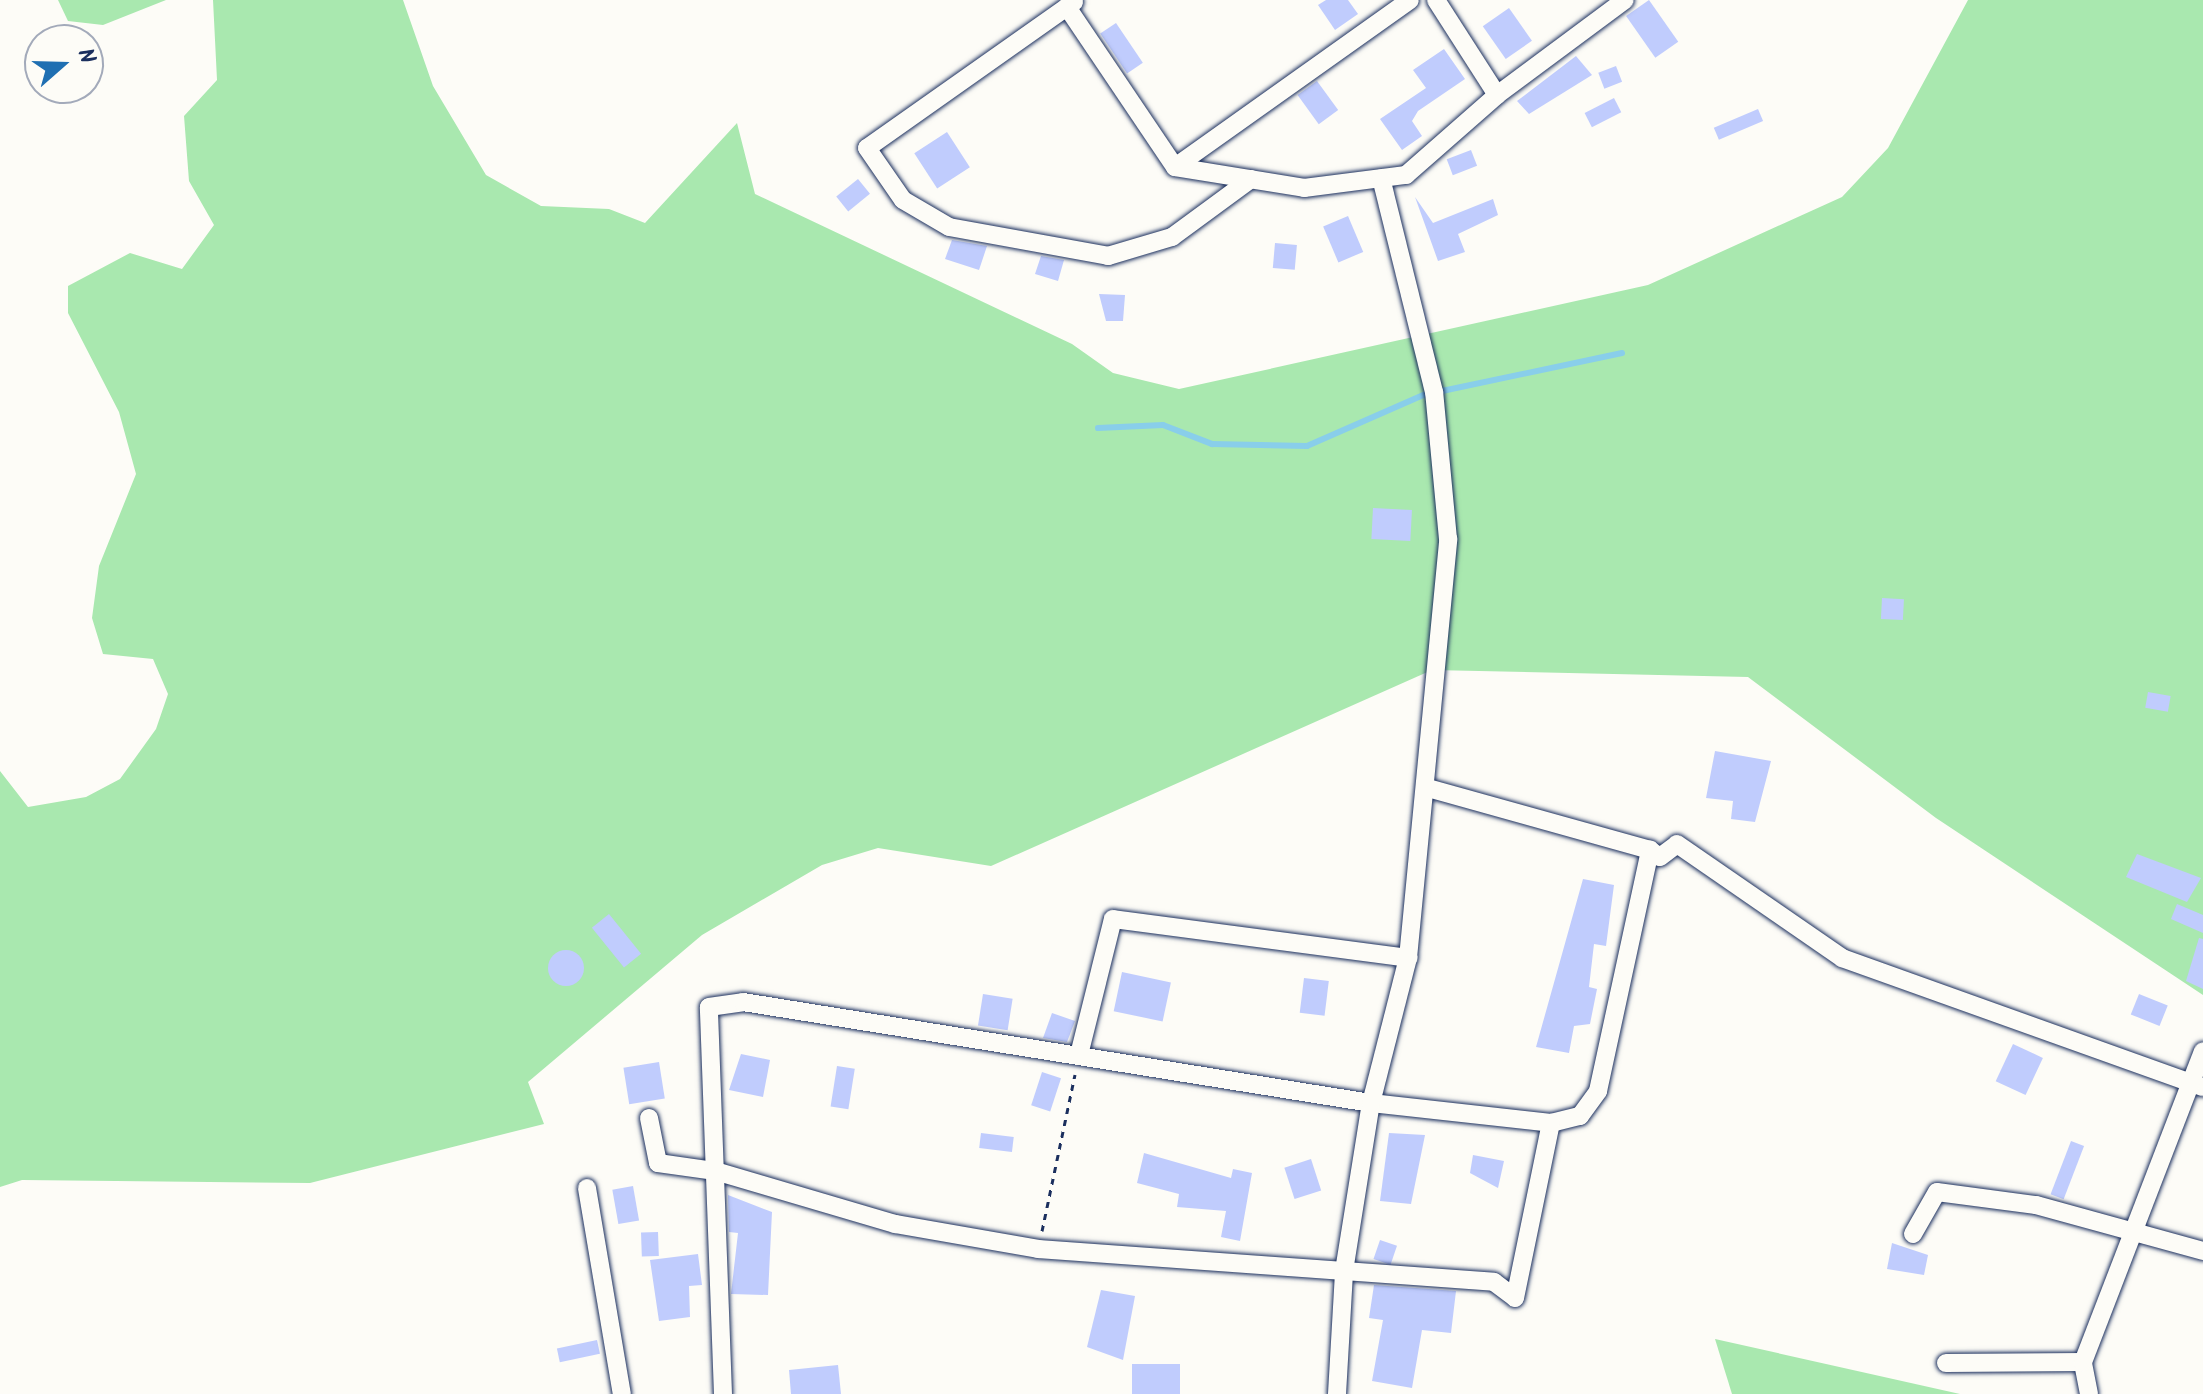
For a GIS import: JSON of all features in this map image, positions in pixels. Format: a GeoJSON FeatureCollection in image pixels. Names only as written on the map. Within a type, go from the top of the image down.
{"type":"FeatureCollection","features":[{"type":"Feature","properties":{"kind":"street"},"geometry":{"type":"LineString","coordinates":[[1175,167],[1410,0]]}},
{"type":"Feature","properties":{"kind":"street"},"geometry":{"type":"LineString","coordinates":[[1436,0],[1497,95]]}},
{"type":"Feature","properties":{"kind":"street"},"geometry":{"type":"LineString","coordinates":[[1251,179],[1172,237],[1108,256],[949,227],[903,200],[867,148],[1072,4],[1175,167],[1251,179],[1304,188],[1406,175],[1497,95],[1625,0]]}},
{"type":"Feature","properties":{"kind":"street"},"geometry":{"type":"LineString","coordinates":[[1337,1394],[1344,1271],[1371,1103],[1408,958],[1428,788],[1448,539],[1434,392],[1381,178]]}},
{"type":"Feature","properties":{"kind":"street"},"geometry":{"type":"LineString","coordinates":[[1428,788],[1650,850],[1660,857],[1677,844],[1842,958],[2196,1086]]}},
{"type":"Feature","properties":{"kind":"street"},"geometry":{"type":"LineString","coordinates":[[723,1394],[709,1007],[743,1002],[1371,1103],[1551,1123],[1580,1116],[1598,1091],[1650,850]]}},
{"type":"Feature","properties":{"kind":"street"},"geometry":{"type":"LineString","coordinates":[[1079,1055],[1113,919],[1408,958]]}},
{"type":"Feature","properties":{"kind":"street"},"geometry":{"type":"LineString","coordinates":[[2089,1394],[2083,1362],[2132,1234],[2196,1086],[2203,1051]]}},
{"type":"Feature","properties":{"kind":"street"},"geometry":{"type":"LineString","coordinates":[[649,1118],[658,1163],[715,1171],[895,1224],[1038,1249],[1494,1282],[1515,1298],[1551,1123]]}},
{"type":"Feature","properties":{"kind":"street"},"geometry":{"type":"LineString","coordinates":[[587,1188],[622,1394]]}},
{"type":"Feature","properties":{"kind":"street"},"geometry":{"type":"LineString","coordinates":[[1913,1234],[1937,1192],[2036,1205],[2132,1234],[2203,1251]]}},
{"type":"Feature","properties":{"kind":"street"},"geometry":{"type":"LineString","coordinates":[[1946,1363],[2083,1362]]}},
{"type":"Feature","properties":{"kind":"path"},"geometry":{"type":"LineString","coordinates":[[1038,1249],[1079,1055]]}},
{"type":"Feature","properties":{"kind":"green space"},"geometry":{"type":"Polygon","coordinates":[[[58,0],[166,0],[104,25],[68,21],[58,0]]]}},
{"type":"Feature","properties":{"kind":"green space"},"geometry":{"type":"Polygon","coordinates":[[[213,0],[403,0],[433,86],[486,175],[541,206],[609,209],[645,223],[737,123],[755,194],[1072,344],[1113,373],[1179,389],[1648,285],[1842,197],[1888,148],[1968,0],[2203,0],[2203,995],[1936,818],[1748,677],[1432,670],[991,866],[878,848],[822,865],[702,935],[528,1082],[544,1124],[310,1183],[22,1180],[0,1187],[0,771],[28,807],[86,797],[120,779],[156,729],[168,694],[153,659],[103,654],[92,618],[99,566],[136,474],[119,412],[68,313],[68,286],[130,253],[182,269],[214,225],[189,181],[184,116],[217,80],[213,0]]]}},
{"type":"Feature","properties":{"kind":"green space"},"geometry":{"type":"Polygon","coordinates":[[[1715,1339],[1960,1394],[1732,1394],[1715,1339]]]}},
{"type":"Feature","properties":{"kind":"building"},"geometry":{"type":"Polygon","coordinates":[[[1326,0],[1348,0],[1358,14],[1335,30],[1318,5],[1326,0]]]}},
{"type":"Feature","properties":{"kind":"building"},"geometry":{"type":"Polygon","coordinates":[[[1649,0],[1678,42],[1655,58],[1626,16],[1649,0]]]}},
{"type":"Feature","properties":{"kind":"building"},"geometry":{"type":"Polygon","coordinates":[[[1509,8],[1532,41],[1506,59],[1483,26],[1509,8]]]}},
{"type":"Feature","properties":{"kind":"building"},"geometry":{"type":"Polygon","coordinates":[[[1116,23],[1143,63],[1127,73],[1100,34],[1116,23]]]}},
{"type":"Feature","properties":{"kind":"building"},"geometry":{"type":"Polygon","coordinates":[[[1444,49],[1465,79],[1418,111],[1412,121],[1422,136],[1402,150],[1380,119],[1426,88],[1413,70],[1444,49]]]}},
{"type":"Feature","properties":{"kind":"building"},"geometry":{"type":"Polygon","coordinates":[[[1576,56],[1592,75],[1529,114],[1517,101],[1576,56]]]}},
{"type":"Feature","properties":{"kind":"building"},"geometry":{"type":"Polygon","coordinates":[[[1616,66],[1622,82],[1604,89],[1598,73],[1616,66]]]}},
{"type":"Feature","properties":{"kind":"building"},"geometry":{"type":"Polygon","coordinates":[[[1317,81],[1338,110],[1319,124],[1298,95],[1317,81]]]}},
{"type":"Feature","properties":{"kind":"building"},"geometry":{"type":"Polygon","coordinates":[[[1614,98],[1621,112],[1592,127],[1585,113],[1614,98]]]}},
{"type":"Feature","properties":{"kind":"building"},"geometry":{"type":"Polygon","coordinates":[[[1758,109],[1763,121],[1719,140],[1714,128],[1758,109]]]}},
{"type":"Feature","properties":{"kind":"building"},"geometry":{"type":"Polygon","coordinates":[[[947,132],[970,167],[937,188],[914,153],[947,132]]]}},
{"type":"Feature","properties":{"kind":"building"},"geometry":{"type":"Polygon","coordinates":[[[1471,150],[1477,166],[1453,175],[1447,159],[1471,150]]]}},
{"type":"Feature","properties":{"kind":"building"},"geometry":{"type":"Polygon","coordinates":[[[858,179],[870,194],[848,211],[836,197],[858,179]]]}},
{"type":"Feature","properties":{"kind":"building"},"geometry":{"type":"Polygon","coordinates":[[[1415,197],[1433,223],[1493,199],[1498,215],[1458,234],[1465,252],[1438,261],[1415,197]]]}},
{"type":"Feature","properties":{"kind":"building"},"geometry":{"type":"Polygon","coordinates":[[[1348,216],[1363,252],[1338,262],[1323,227],[1348,216]]]}},
{"type":"Feature","properties":{"kind":"building"},"geometry":{"type":"Polygon","coordinates":[[[952,240],[987,246],[979,270],[945,259],[952,240]]]}},
{"type":"Feature","properties":{"kind":"building"},"geometry":{"type":"Polygon","coordinates":[[[1275,243],[1297,245],[1295,270],[1273,268],[1275,243]]]}},
{"type":"Feature","properties":{"kind":"building"},"geometry":{"type":"Polygon","coordinates":[[[1041,256],[1064,260],[1058,281],[1035,274],[1041,256]]]}},
{"type":"Feature","properties":{"kind":"building"},"geometry":{"type":"Polygon","coordinates":[[[1099,294],[1125,295],[1123,321],[1106,321],[1099,294]]]}},
{"type":"Feature","properties":{"kind":"building"},"geometry":{"type":"Polygon","coordinates":[[[1373,508],[1412,510],[1410,541],[1371,539],[1373,508]]]}},
{"type":"Feature","properties":{"kind":"building"},"geometry":{"type":"Polygon","coordinates":[[[1882,598],[1904,599],[1903,620],[1881,619],[1882,598]]]}},
{"type":"Feature","properties":{"kind":"building"},"geometry":{"type":"Polygon","coordinates":[[[2148,692],[2171,696],[2168,712],[2145,708],[2148,692]]]}},
{"type":"Feature","properties":{"kind":"building"},"geometry":{"type":"Polygon","coordinates":[[[1715,751],[1771,761],[1755,822],[1731,819],[1733,801],[1706,798],[1715,751]]]}},
{"type":"Feature","properties":{"kind":"building"},"geometry":{"type":"Polygon","coordinates":[[[2137,854],[2201,878],[2187,902],[2126,877],[2137,854]]]}},
{"type":"Feature","properties":{"kind":"building"},"geometry":{"type":"Polygon","coordinates":[[[1583,879],[1614,885],[1606,946],[1594,944],[1589,987],[1597,989],[1590,1024],[1574,1026],[1569,1053],[1536,1047],[1583,879]]]}},
{"type":"Feature","properties":{"kind":"building"},"geometry":{"type":"Polygon","coordinates":[[[2177,904],[2203,915],[2203,933],[2171,919],[2177,904]]]}},
{"type":"Feature","properties":{"kind":"building"},"geometry":{"type":"Polygon","coordinates":[[[609,914],[641,954],[624,967],[592,928],[609,914]]]}},
{"type":"Feature","properties":{"kind":"building"},"geometry":{"type":"Polygon","coordinates":[[[2199,938],[2203,939],[2203,989],[2186,981],[2199,938]]]}},
{"type":"Feature","properties":{"kind":"building"},"geometry":{"type":"Polygon","coordinates":[[[566,950],[579,955],[584,968],[579,981],[566,986],[553,981],[548,968],[553,955],[566,950]]]}},
{"type":"Feature","properties":{"kind":"building"},"geometry":{"type":"Polygon","coordinates":[[[1122,972],[1171,982],[1163,1022],[1114,1011],[1122,972]]]}},
{"type":"Feature","properties":{"kind":"building"},"geometry":{"type":"Polygon","coordinates":[[[1304,978],[1329,981],[1325,1016],[1300,1013],[1304,978]]]}},
{"type":"Feature","properties":{"kind":"building"},"geometry":{"type":"Polygon","coordinates":[[[983,994],[1013,999],[1008,1030],[978,1026],[983,994]]]}},
{"type":"Feature","properties":{"kind":"building"},"geometry":{"type":"Polygon","coordinates":[[[2139,994],[2168,1006],[2160,1026],[2131,1014],[2139,994]]]}},
{"type":"Feature","properties":{"kind":"building"},"geometry":{"type":"Polygon","coordinates":[[[1052,1013],[1075,1021],[1067,1042],[1043,1038],[1052,1013]]]}},
{"type":"Feature","properties":{"kind":"building"},"geometry":{"type":"Polygon","coordinates":[[[2013,1044],[2043,1058],[2026,1095],[1996,1081],[2013,1044]]]}},
{"type":"Feature","properties":{"kind":"building"},"geometry":{"type":"Polygon","coordinates":[[[741,1054],[770,1060],[763,1097],[729,1090],[741,1054]]]}},
{"type":"Feature","properties":{"kind":"building"},"geometry":{"type":"Polygon","coordinates":[[[659,1062],[665,1099],[629,1104],[623,1068],[659,1062]]]}},
{"type":"Feature","properties":{"kind":"building"},"geometry":{"type":"Polygon","coordinates":[[[837,1066],[855,1069],[848,1109],[831,1106],[837,1066]]]}},
{"type":"Feature","properties":{"kind":"building"},"geometry":{"type":"Polygon","coordinates":[[[1042,1072],[1061,1078],[1050,1111],[1031,1105],[1042,1072]]]}},
{"type":"Feature","properties":{"kind":"building"},"geometry":{"type":"Polygon","coordinates":[[[981,1133],[1014,1137],[1012,1152],[979,1148],[981,1133]]]}},
{"type":"Feature","properties":{"kind":"building"},"geometry":{"type":"Polygon","coordinates":[[[1389,1133],[1425,1135],[1411,1204],[1380,1201],[1389,1133]]]}},
{"type":"Feature","properties":{"kind":"building"},"geometry":{"type":"Polygon","coordinates":[[[2071,1141],[2084,1146],[2064,1199],[2051,1194],[2071,1141]]]}},
{"type":"Feature","properties":{"kind":"building"},"geometry":{"type":"Polygon","coordinates":[[[1144,1153],[1231,1178],[1233,1169],[1252,1173],[1240,1241],[1221,1237],[1226,1211],[1177,1207],[1179,1194],[1137,1183],[1144,1153]]]}},
{"type":"Feature","properties":{"kind":"building"},"geometry":{"type":"Polygon","coordinates":[[[1473,1155],[1504,1161],[1498,1188],[1470,1173],[1473,1155]]]}},
{"type":"Feature","properties":{"kind":"building"},"geometry":{"type":"Polygon","coordinates":[[[1311,1159],[1321,1190],[1295,1199],[1284,1168],[1311,1159]]]}},
{"type":"Feature","properties":{"kind":"building"},"geometry":{"type":"Polygon","coordinates":[[[633,1186],[639,1220],[618,1224],[612,1190],[633,1186]]]}},
{"type":"Feature","properties":{"kind":"building"},"geometry":{"type":"Polygon","coordinates":[[[728,1195],[772,1212],[768,1295],[731,1294],[738,1233],[729,1232],[728,1195]]]}},
{"type":"Feature","properties":{"kind":"building"},"geometry":{"type":"Polygon","coordinates":[[[658,1232],[659,1256],[642,1257],[641,1233],[658,1232]]]}},
{"type":"Feature","properties":{"kind":"building"},"geometry":{"type":"Polygon","coordinates":[[[1380,1240],[1397,1246],[1391,1265],[1373,1259],[1380,1240]]]}},
{"type":"Feature","properties":{"kind":"building"},"geometry":{"type":"Polygon","coordinates":[[[1892,1243],[1928,1255],[1924,1275],[1887,1269],[1892,1243]]]}},
{"type":"Feature","properties":{"kind":"building"},"geometry":{"type":"Polygon","coordinates":[[[698,1254],[702,1285],[689,1286],[690,1317],[659,1321],[650,1260],[698,1254]]]}},
{"type":"Feature","properties":{"kind":"building"},"geometry":{"type":"Polygon","coordinates":[[[1374,1285],[1456,1291],[1451,1333],[1422,1330],[1412,1388],[1372,1381],[1383,1320],[1369,1318],[1374,1285]]]}},
{"type":"Feature","properties":{"kind":"building"},"geometry":{"type":"Polygon","coordinates":[[[1101,1290],[1135,1296],[1123,1360],[1087,1347],[1101,1290]]]}},
{"type":"Feature","properties":{"kind":"building"},"geometry":{"type":"Polygon","coordinates":[[[597,1340],[600,1354],[560,1362],[557,1349],[597,1340]]]}},
{"type":"Feature","properties":{"kind":"building"},"geometry":{"type":"Polygon","coordinates":[[[1132,1364],[1180,1364],[1180,1394],[1132,1394],[1132,1364]]]}},
{"type":"Feature","properties":{"kind":"building"},"geometry":{"type":"Polygon","coordinates":[[[838,1365],[841,1394],[791,1394],[789,1370],[838,1365]]]}},
{"type":"Feature","properties":{"kind":"waterway"},"geometry":{"type":"LineString","coordinates":[[1442,391],[1622,353]]}},
{"type":"Feature","properties":{"kind":"waterway"},"geometry":{"type":"LineString","coordinates":[[1098,428],[1163,425],[1212,444],[1307,446],[1423,395]]}}]}
